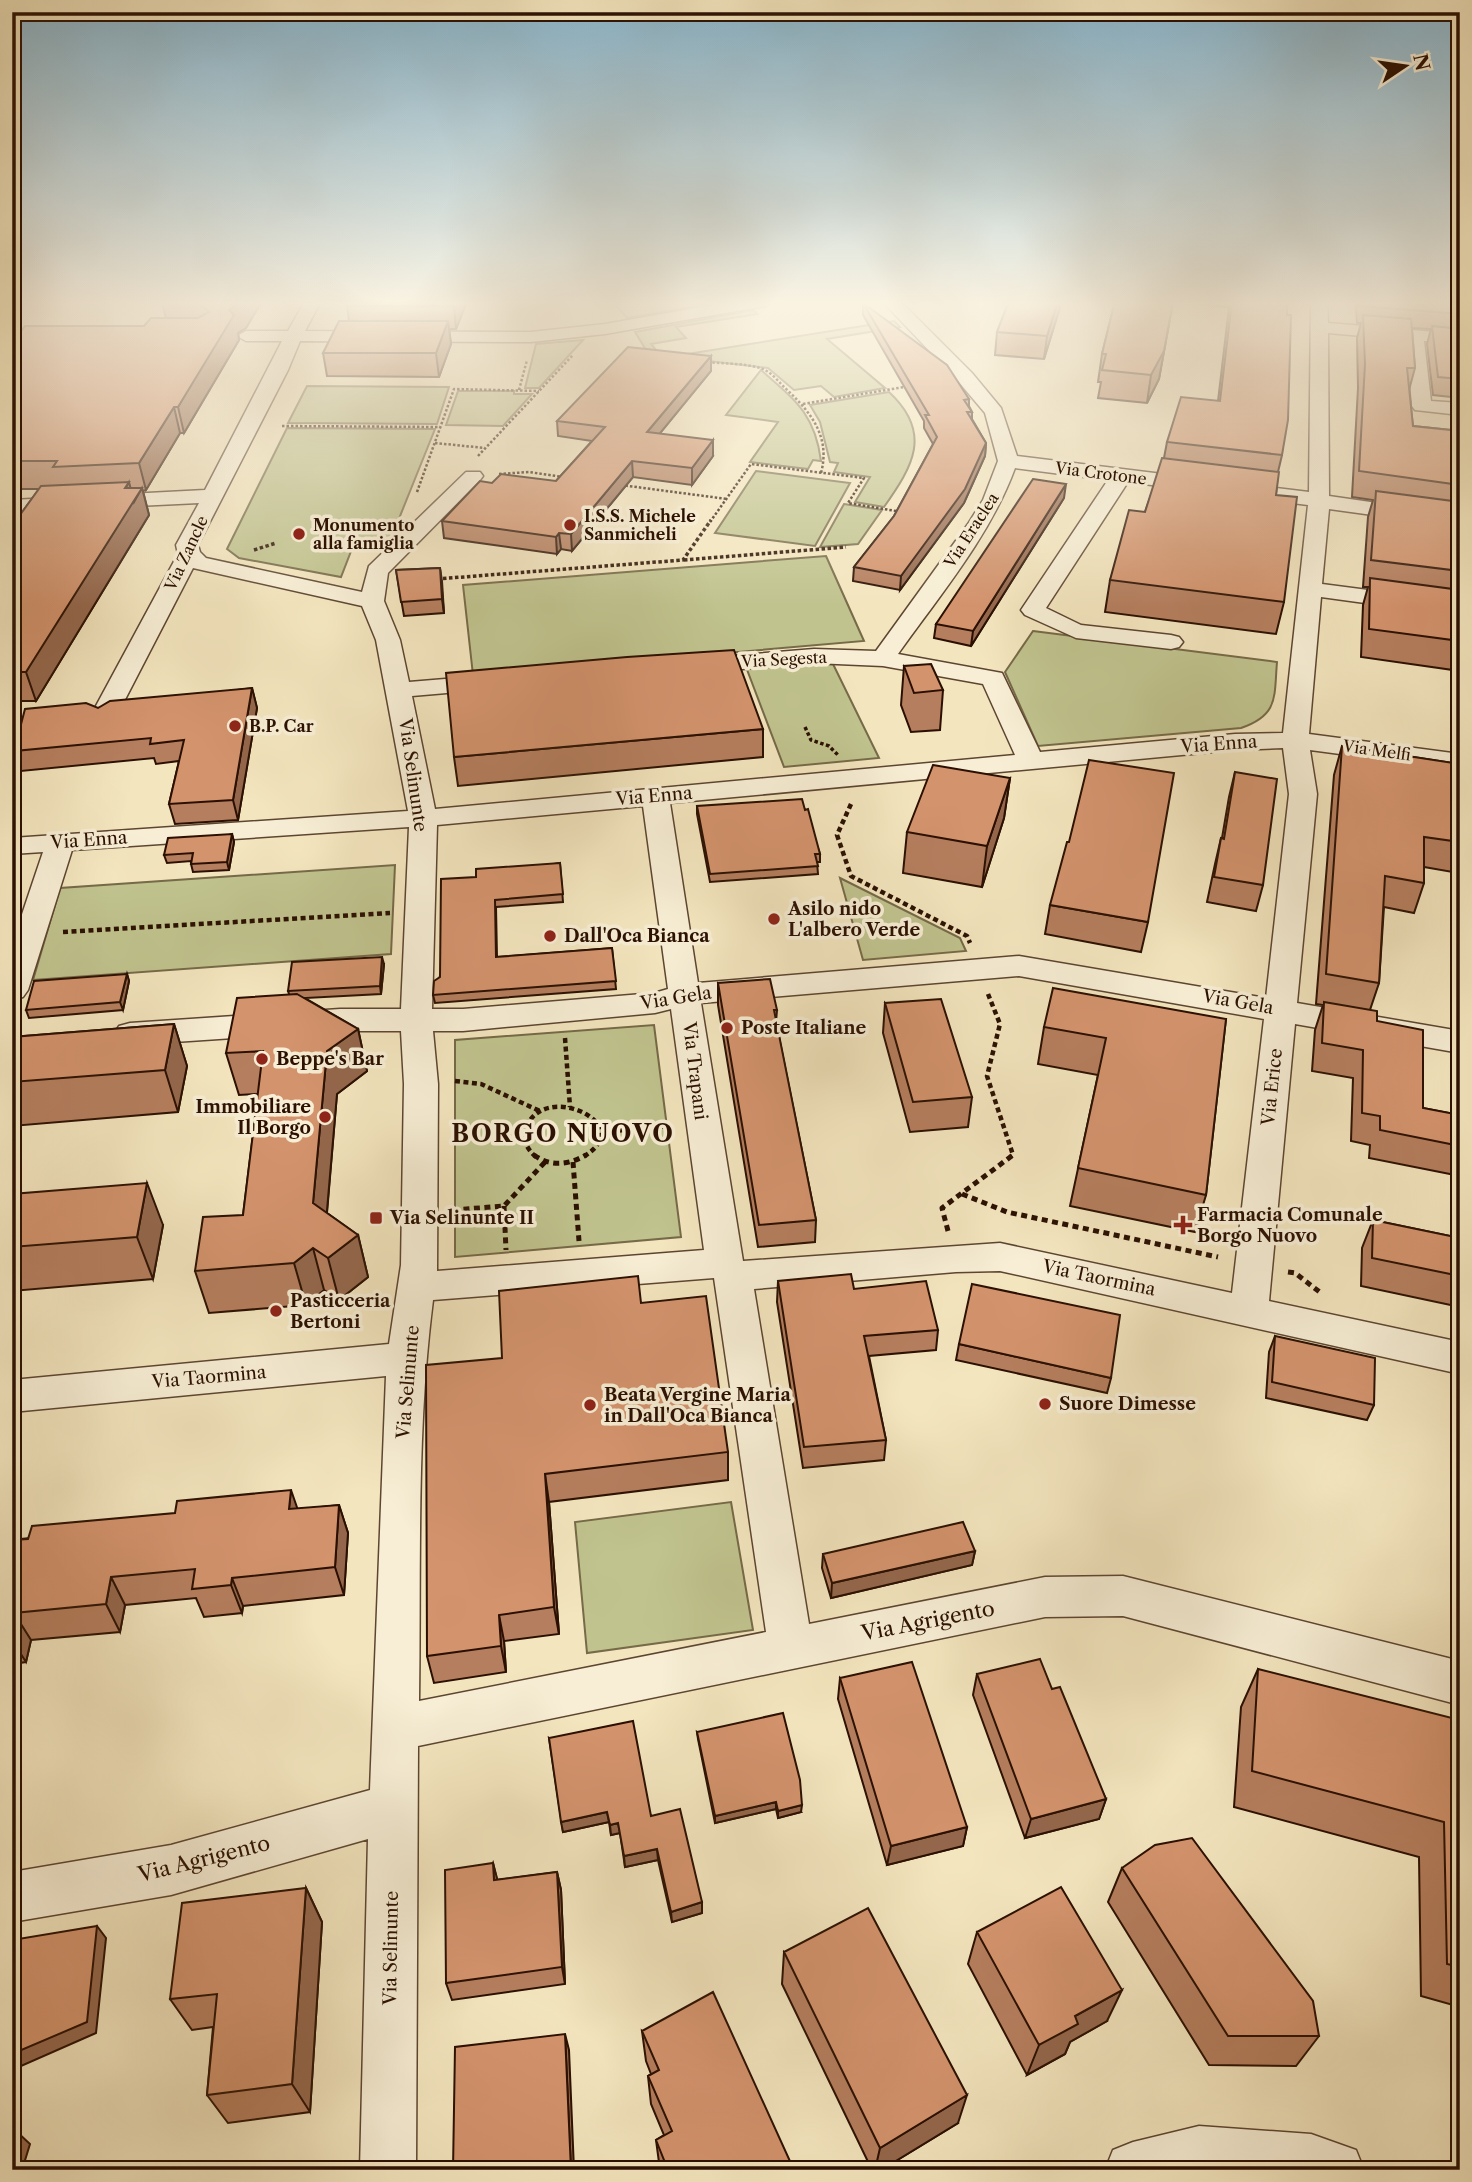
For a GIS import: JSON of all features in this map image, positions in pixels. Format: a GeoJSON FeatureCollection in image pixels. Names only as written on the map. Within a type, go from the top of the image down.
{"type":"FeatureCollection","features":[{"type":"Feature","properties":{"kind":"street","name":"Via Zancle"},"geometry":{"type":"LineString","coordinates":[[103,717],[189,554],[187,545],[262,403]]}},
{"type":"Feature","properties":{"kind":"street"},"geometry":{"type":"LineString","coordinates":[[986,403],[994,412],[1008,461]]}},
{"type":"Feature","properties":{"kind":"street"},"geometry":{"type":"LineString","coordinates":[[1295,740],[1319,500],[1319,403]]}},
{"type":"Feature","properties":{"kind":"street"},"geometry":{"type":"LineString","coordinates":[[1422,403],[1422,406],[1460,410]]}},
{"type":"Feature","properties":{"kind":"street","name":"Via Crotone"},"geometry":{"type":"LineString","coordinates":[[1008,461],[1460,520]]}},
{"type":"Feature","properties":{"kind":"street","name":"Via Eraclea"},"geometry":{"type":"LineString","coordinates":[[883,659],[978,525],[993,500],[1008,467],[1008,461]]}},
{"type":"Feature","properties":{"kind":"street"},"geometry":{"type":"LineString","coordinates":[[1119,475],[1116,485],[1033,610],[1076,631],[1171,642]]}},
{"type":"Feature","properties":{"kind":"street"},"geometry":{"type":"LineString","coordinates":[[189,554],[198,563],[372,601],[377,571],[472,476]]}},
{"type":"Feature","properties":{"kind":"street","name":"Via Zancle"},"geometry":{"type":"LineString","coordinates":[[12,506],[214,496]]}},
{"type":"Feature","properties":{"kind":"street","name":"Via Zancle"},"geometry":{"type":"LineString","coordinates":[[158,610],[190,592],[244,573]]}},
{"type":"Feature","properties":{"kind":"street"},"geometry":{"type":"LineString","coordinates":[[1309,589],[1460,609]]}},
{"type":"Feature","properties":{"kind":"street","name":"Via Selinunte"},"geometry":{"type":"LineString","coordinates":[[372,601],[388,640],[400,690],[423,818],[416,1020],[421,1084],[418,1287],[406,1358],[394,1728],[388,2170]]}},
{"type":"Feature","properties":{"kind":"street","name":"Via Segesta"},"geometry":{"type":"LineString","coordinates":[[663,668],[814,656],[883,659],[993,678],[1031,761]]}},
{"type":"Feature","properties":{"kind":"street"},"geometry":{"type":"LineString","coordinates":[[400,690],[512,681]]}},
{"type":"Feature","properties":{"kind":"street","name":"Via Enna"},"geometry":{"type":"LineString","coordinates":[[12,846],[423,818],[1235,742],[1295,740]]}},
{"type":"Feature","properties":{"kind":"street","name":"Via Melfi"},"geometry":{"type":"LineString","coordinates":[[1295,740],[1460,762]]}},
{"type":"Feature","properties":{"kind":"street","name":"Via Erice"},"geometry":{"type":"LineString","coordinates":[[1249,1310],[1303,794],[1295,740]]}},
{"type":"Feature","properties":{"kind":"street","name":"Via Trapani"},"geometry":{"type":"LineString","coordinates":[[655,796],[728,1269],[791,1649]]}},
{"type":"Feature","properties":{"kind":"street"},"geometry":{"type":"LineString","coordinates":[[12,990],[61,842]]}},
{"type":"Feature","properties":{"kind":"street","name":"Via Gela"},"geometry":{"type":"LineString","coordinates":[[100,1037],[340,1020],[463,1020],[654,1003],[685,994],[1019,966],[1460,1042]]}},
{"type":"Feature","properties":{"kind":"street","name":"Via Taormina"},"geometry":{"type":"LineString","coordinates":[[728,1269],[1000,1257],[1460,1357]]}},
{"type":"Feature","properties":{"kind":"street"},"geometry":{"type":"LineString","coordinates":[[418,1287],[728,1269]]}},
{"type":"Feature","properties":{"kind":"street","name":"Via Taormina"},"geometry":{"type":"LineString","coordinates":[[12,1396],[406,1358]]}},
{"type":"Feature","properties":{"kind":"street","name":"Via Agrigento"},"geometry":{"type":"LineString","coordinates":[[394,1728],[1045,1597],[1123,1596],[1460,1683]]}},
{"type":"Feature","properties":{"kind":"street","name":"Via Agrigento"},"geometry":{"type":"LineString","coordinates":[[12,1897],[171,1870],[393,1808]]}},
{"type":"Feature","properties":{"kind":"street"},"geometry":{"type":"LineString","coordinates":[[1133,2170],[1199,2154],[1311,2162],[1336,2170]]}},
{"type":"Feature","properties":{"kind":"path"},"geometry":{"type":"LineString","coordinates":[[416,495],[449,403]]}},
{"type":"Feature","properties":{"kind":"path"},"geometry":{"type":"LineString","coordinates":[[528,403],[460,474],[472,476],[529,472],[569,478]]}},
{"type":"Feature","properties":{"kind":"path"},"geometry":{"type":"LineString","coordinates":[[810,403],[803,404],[816,422],[823,440],[826,460],[821,473]]}},
{"type":"Feature","properties":{"kind":"path"},"geometry":{"type":"LineString","coordinates":[[282,426],[440,427]]}},
{"type":"Feature","properties":{"kind":"path"},"geometry":{"type":"LineString","coordinates":[[435,443],[485,448]]}},
{"type":"Feature","properties":{"kind":"path"},"geometry":{"type":"LineString","coordinates":[[683,560],[751,464],[864,478],[849,503],[902,512]]}},
{"type":"Feature","properties":{"kind":"path"},"geometry":{"type":"LineString","coordinates":[[622,485],[727,499]]}},
{"type":"Feature","properties":{"kind":"path"},"geometry":{"type":"LineString","coordinates":[[435,579],[846,547]]}},
{"type":"Feature","properties":{"kind":"path"},"geometry":{"type":"LineString","coordinates":[[804,727],[811,740],[829,746],[843,761]]}},
{"type":"Feature","properties":{"kind":"path"},"geometry":{"type":"LineString","coordinates":[[61,932],[393,913]]}},
{"type":"Feature","properties":{"kind":"path"},"geometry":{"type":"LineString","coordinates":[[564,1027],[570,1107]]}},
{"type":"Feature","properties":{"kind":"path"},"geometry":{"type":"LineString","coordinates":[[447,1082],[481,1084],[542,1112]]}},
{"type":"Feature","properties":{"kind":"path"},"geometry":{"type":"LineString","coordinates":[[570,1107],[592,1115],[599,1123],[602,1132],[594,1150],[573,1162],[545,1162],[532,1156],[523,1145],[523,1132],[529,1121],[542,1112],[570,1107]]}},
{"type":"Feature","properties":{"kind":"path"},"geometry":{"type":"LineString","coordinates":[[602,1132],[672,1125]]}},
{"type":"Feature","properties":{"kind":"path"},"geometry":{"type":"LineString","coordinates":[[448,1211],[504,1206],[545,1162]]}},
{"type":"Feature","properties":{"kind":"path"},"geometry":{"type":"LineString","coordinates":[[573,1162],[580,1253]]}},
{"type":"Feature","properties":{"kind":"path"},"geometry":{"type":"LineString","coordinates":[[961,1194],[1007,1212],[1295,1273],[1323,1294]]}},
{"type":"Feature","properties":{"kind":"path"},"geometry":{"type":"LineString","coordinates":[[504,1206],[506,1259]]}},
{"type":"Feature","properties":{"kind":"green space"},"geometry":{"type":"Polygon","coordinates":[[[298,403],[444,403],[437,424],[288,423],[298,403]]]}},
{"type":"Feature","properties":{"kind":"green space"},"geometry":{"type":"Polygon","coordinates":[[[454,403],[524,403],[503,426],[446,425],[454,403]]]}},
{"type":"Feature","properties":{"kind":"green space"},"geometry":{"type":"Polygon","coordinates":[[[735,403],[796,403],[814,431],[821,461],[813,460],[808,469],[750,462],[778,422],[726,415],[735,403]]]}},
{"type":"Feature","properties":{"kind":"green space"},"geometry":{"type":"Polygon","coordinates":[[[899,403],[903,407],[911,421],[914,449],[903,477],[884,507],[855,502],[870,477],[834,472],[838,463],[830,462],[820,422],[810,405],[899,403]]]}},
{"type":"Feature","properties":{"kind":"green space"},"geometry":{"type":"Polygon","coordinates":[[[287,428],[435,429],[390,541],[355,541],[341,577],[239,558],[227,549],[287,428]]]}},
{"type":"Feature","properties":{"kind":"green space"},"geometry":{"type":"Polygon","coordinates":[[[756,471],[850,483],[815,546],[715,533],[756,471]]]}},
{"type":"Feature","properties":{"kind":"green space"},"geometry":{"type":"Polygon","coordinates":[[[844,504],[882,510],[858,544],[820,547],[844,504]]]}},
{"type":"Feature","properties":{"kind":"green space"},"geometry":{"type":"Polygon","coordinates":[[[826,556],[864,641],[473,675],[463,585],[826,556]]]}},
{"type":"Feature","properties":{"kind":"green space"},"geometry":{"type":"Polygon","coordinates":[[[1033,631],[1277,662],[1272,703],[1262,717],[1241,728],[1038,746],[1005,672],[1033,631]]]}},
{"type":"Feature","properties":{"kind":"green space"},"geometry":{"type":"Polygon","coordinates":[[[833,664],[879,758],[784,767],[746,667],[833,664]]]}},
{"type":"Feature","properties":{"kind":"green space"},"geometry":{"type":"Polygon","coordinates":[[[395,865],[391,954],[33,980],[60,888],[395,865]]]}},
{"type":"Feature","properties":{"kind":"green space"},"geometry":{"type":"Polygon","coordinates":[[[840,878],[960,938],[966,951],[863,960],[840,878]]]}},
{"type":"Feature","properties":{"kind":"green space"},"geometry":{"type":"Polygon","coordinates":[[[654,1025],[681,1237],[455,1257],[455,1040],[654,1025]]]}},
{"type":"Feature","properties":{"kind":"green space"},"geometry":{"type":"Polygon","coordinates":[[[731,1502],[753,1630],[587,1653],[575,1522],[731,1502]]]}},
{"type":"Feature","properties":{"kind":"building"},"geometry":{"type":"Polygon","coordinates":[[[12,403],[181,403],[178,407],[174,407],[139,463],[53,467],[57,461],[12,461],[12,403]]]}},
{"type":"Feature","properties":{"kind":"building"},"geometry":{"type":"Polygon","coordinates":[[[574,403],[672,403],[647,432],[713,440],[692,468],[632,461],[571,534],[559,533],[556,537],[442,521],[480,481],[492,483],[501,474],[556,481],[605,427],[557,421],[574,403]]]}},
{"type":"Feature","properties":{"kind":"building"},"geometry":{"type":"Polygon","coordinates":[[[922,403],[966,403],[972,412],[967,412],[986,443],[965,489],[901,576],[854,567],[894,516],[937,437],[925,415],[929,415],[922,403]]]}},
{"type":"Feature","properties":{"kind":"building"},"geometry":{"type":"Polygon","coordinates":[[[1179,403],[1288,403],[1282,455],[1167,442],[1179,403]]]}},
{"type":"Feature","properties":{"kind":"building"},"geometry":{"type":"Polygon","coordinates":[[[1363,403],[1411,403],[1413,426],[1460,431],[1460,485],[1359,471],[1363,403]]]}},
{"type":"Feature","properties":{"kind":"building"},"geometry":{"type":"Polygon","coordinates":[[[1162,458],[1279,472],[1276,495],[1297,497],[1284,602],[1110,580],[1129,510],[1145,512],[1162,458]]]}},
{"type":"Feature","properties":{"kind":"building"},"geometry":{"type":"Polygon","coordinates":[[[1033,479],[1066,484],[973,631],[936,624],[1033,479]]]}},
{"type":"Feature","properties":{"kind":"building"},"geometry":{"type":"Polygon","coordinates":[[[129,482],[125,488],[142,488],[26,672],[12,672],[12,526],[41,486],[129,482]]]}},
{"type":"Feature","properties":{"kind":"building"},"geometry":{"type":"Polygon","coordinates":[[[1376,491],[1460,502],[1460,571],[1371,560],[1376,491]]]}},
{"type":"Feature","properties":{"kind":"building"},"geometry":{"type":"Polygon","coordinates":[[[440,568],[442,599],[401,602],[396,570],[440,568]]]}},
{"type":"Feature","properties":{"kind":"building"},"geometry":{"type":"Polygon","coordinates":[[[1370,578],[1460,590],[1460,641],[1369,629],[1370,578]]]}},
{"type":"Feature","properties":{"kind":"building"},"geometry":{"type":"Polygon","coordinates":[[[734,650],[763,729],[454,757],[446,673],[734,650]]]}},
{"type":"Feature","properties":{"kind":"building"},"geometry":{"type":"Polygon","coordinates":[[[931,664],[943,690],[914,693],[904,666],[931,664]]]}},
{"type":"Feature","properties":{"kind":"building"},"geometry":{"type":"Polygon","coordinates":[[[252,688],[233,800],[169,804],[184,740],[150,744],[151,738],[14,751],[25,709],[86,703],[98,708],[110,701],[252,688]]]}},
{"type":"Feature","properties":{"kind":"building"},"geometry":{"type":"Polygon","coordinates":[[[1342,746],[1460,764],[1460,842],[1424,837],[1424,883],[1385,876],[1379,983],[1326,974],[1342,746]]]}},
{"type":"Feature","properties":{"kind":"building"},"geometry":{"type":"Polygon","coordinates":[[[1089,760],[1174,773],[1148,922],[1050,905],[1089,760]]]}},
{"type":"Feature","properties":{"kind":"building"},"geometry":{"type":"Polygon","coordinates":[[[933,765],[1010,778],[987,846],[907,832],[933,765]]]}},
{"type":"Feature","properties":{"kind":"building"},"geometry":{"type":"Polygon","coordinates":[[[1235,772],[1277,779],[1263,885],[1214,877],[1221,838],[1224,839],[1235,772]]]}},
{"type":"Feature","properties":{"kind":"building"},"geometry":{"type":"Polygon","coordinates":[[[802,799],[805,810],[808,809],[820,854],[815,854],[818,866],[710,874],[697,806],[802,799]]]}},
{"type":"Feature","properties":{"kind":"building"},"geometry":{"type":"Polygon","coordinates":[[[232,834],[227,862],[191,864],[193,853],[164,855],[168,838],[232,834]]]}},
{"type":"Feature","properties":{"kind":"building"},"geometry":{"type":"Polygon","coordinates":[[[560,863],[563,894],[495,900],[496,957],[612,948],[616,981],[433,995],[434,981],[440,977],[441,879],[476,877],[476,869],[560,863]]]}},
{"type":"Feature","properties":{"kind":"building"},"geometry":{"type":"Polygon","coordinates":[[[382,957],[380,986],[288,991],[292,962],[382,957]]]}},
{"type":"Feature","properties":{"kind":"building"},"geometry":{"type":"Polygon","coordinates":[[[127,974],[120,1002],[26,1010],[34,981],[127,974]]]}},
{"type":"Feature","properties":{"kind":"building"},"geometry":{"type":"Polygon","coordinates":[[[770,979],[816,1220],[759,1225],[718,983],[770,979]]]}},
{"type":"Feature","properties":{"kind":"building"},"geometry":{"type":"Polygon","coordinates":[[[1053,988],[1226,1019],[1206,1195],[1078,1168],[1106,1038],[1044,1027],[1053,988]]]}},
{"type":"Feature","properties":{"kind":"building"},"geometry":{"type":"Polygon","coordinates":[[[297,994],[358,1029],[327,1051],[313,1203],[358,1235],[328,1258],[313,1248],[294,1263],[195,1271],[203,1217],[243,1215],[263,1051],[226,1053],[237,998],[297,994]]]}},
{"type":"Feature","properties":{"kind":"building"},"geometry":{"type":"Polygon","coordinates":[[[941,999],[972,1097],[913,1102],[885,1003],[941,999]]]}},
{"type":"Feature","properties":{"kind":"building"},"geometry":{"type":"Polygon","coordinates":[[[1324,1002],[1377,1011],[1377,1021],[1423,1030],[1423,1108],[1460,1115],[1460,1146],[1380,1130],[1380,1116],[1362,1113],[1363,1050],[1322,1043],[1324,1002]]]}},
{"type":"Feature","properties":{"kind":"building"},"geometry":{"type":"Polygon","coordinates":[[[174,1024],[165,1070],[12,1082],[12,1037],[174,1024]]]}},
{"type":"Feature","properties":{"kind":"building"},"geometry":{"type":"Polygon","coordinates":[[[147,1183],[137,1237],[12,1247],[12,1194],[147,1183]]]}},
{"type":"Feature","properties":{"kind":"building"},"geometry":{"type":"Polygon","coordinates":[[[1373,1220],[1460,1238],[1460,1276],[1372,1258],[1373,1220]]]}},
{"type":"Feature","properties":{"kind":"building"},"geometry":{"type":"Polygon","coordinates":[[[851,1274],[854,1289],[926,1281],[938,1330],[864,1336],[886,1440],[804,1447],[778,1281],[851,1274]]]}},
{"type":"Feature","properties":{"kind":"building"},"geometry":{"type":"Polygon","coordinates":[[[638,1276],[641,1303],[706,1296],[728,1452],[545,1474],[554,1607],[499,1615],[501,1646],[427,1656],[426,1365],[502,1358],[499,1291],[638,1276]]]}},
{"type":"Feature","properties":{"kind":"building"},"geometry":{"type":"Polygon","coordinates":[[[972,1284],[1120,1315],[1111,1378],[959,1344],[972,1284]]]}},
{"type":"Feature","properties":{"kind":"building"},"geometry":{"type":"Polygon","coordinates":[[[1275,1336],[1375,1358],[1374,1405],[1272,1382],[1275,1336]]]}},
{"type":"Feature","properties":{"kind":"building"},"geometry":{"type":"Polygon","coordinates":[[[291,1490],[289,1509],[339,1505],[335,1567],[232,1578],[231,1585],[192,1589],[195,1569],[111,1577],[106,1604],[14,1613],[12,1622],[12,1540],[28,1539],[32,1526],[175,1513],[177,1501],[291,1490]]]}},
{"type":"Feature","properties":{"kind":"building"},"geometry":{"type":"Polygon","coordinates":[[[963,1522],[975,1551],[832,1583],[823,1554],[963,1522]]]}},
{"type":"Feature","properties":{"kind":"building"},"geometry":{"type":"Polygon","coordinates":[[[1040,1659],[1052,1689],[1060,1687],[1106,1799],[1031,1819],[977,1674],[1040,1659]]]}},
{"type":"Feature","properties":{"kind":"building"},"geometry":{"type":"Polygon","coordinates":[[[912,1662],[967,1827],[891,1846],[840,1678],[912,1662]]]}},
{"type":"Feature","properties":{"kind":"building"},"geometry":{"type":"Polygon","coordinates":[[[1258,1669],[1452,1718],[1454,1795],[1460,1796],[1460,1967],[1447,1964],[1444,1822],[1252,1771],[1258,1669]]]}},
{"type":"Feature","properties":{"kind":"building"},"geometry":{"type":"Polygon","coordinates":[[[783,1713],[800,1780],[802,1805],[778,1811],[776,1802],[715,1816],[697,1732],[783,1713]]]}},
{"type":"Feature","properties":{"kind":"building"},"geometry":{"type":"Polygon","coordinates":[[[633,1721],[651,1816],[680,1809],[702,1902],[671,1912],[657,1849],[624,1856],[618,1823],[610,1825],[607,1812],[561,1822],[549,1738],[633,1721]]]}},
{"type":"Feature","properties":{"kind":"building"},"geometry":{"type":"Polygon","coordinates":[[[1192,1838],[1313,2001],[1319,2036],[1228,2036],[1122,1868],[1155,1845],[1192,1838]]]}},
{"type":"Feature","properties":{"kind":"building"},"geometry":{"type":"Polygon","coordinates":[[[493,1863],[494,1880],[557,1872],[562,1967],[446,1983],[445,1870],[493,1863]]]}},
{"type":"Feature","properties":{"kind":"building"},"geometry":{"type":"Polygon","coordinates":[[[1061,1887],[1122,1990],[1075,2016],[1078,2024],[1039,2045],[977,1932],[1061,1887]]]}},
{"type":"Feature","properties":{"kind":"building"},"geometry":{"type":"Polygon","coordinates":[[[306,1888],[292,2084],[207,2095],[217,1994],[170,1999],[182,1903],[306,1888]]]}},
{"type":"Feature","properties":{"kind":"building"},"geometry":{"type":"Polygon","coordinates":[[[868,1908],[967,2095],[880,2148],[784,1952],[868,1908]]]}},
{"type":"Feature","properties":{"kind":"building"},"geometry":{"type":"Polygon","coordinates":[[[97,1926],[87,2022],[12,2054],[12,1940],[97,1926]]]}},
{"type":"Feature","properties":{"kind":"building"},"geometry":{"type":"Polygon","coordinates":[[[713,1992],[794,2170],[668,2170],[656,2140],[672,2131],[648,2076],[659,2070],[642,2031],[713,1992]]]}},
{"type":"Feature","properties":{"kind":"building"},"geometry":{"type":"Polygon","coordinates":[[[565,2034],[571,2170],[453,2170],[455,2047],[565,2034]]]}},
{"type":"Feature","properties":{"kind":"place","name":"I.S.S. Michele Sanmicheli"},"geometry":{"type":"Point","coordinates":[570,525]}},
{"type":"Feature","properties":{"kind":"place","name":"Monumento alla famiglia"},"geometry":{"type":"Point","coordinates":[299,534]}},
{"type":"Feature","properties":{"kind":"place","name":"B.P. Car"},"geometry":{"type":"Point","coordinates":[235,726]}},
{"type":"Feature","properties":{"kind":"place","name":"Asilo nido L'albero Verde"},"geometry":{"type":"Point","coordinates":[774,919]}},
{"type":"Feature","properties":{"kind":"place","name":"Dall'Oca Bianca"},"geometry":{"type":"Point","coordinates":[550,936]}},
{"type":"Feature","properties":{"kind":"place","name":"Poste Italiane"},"geometry":{"type":"Point","coordinates":[727,1028]}},
{"type":"Feature","properties":{"kind":"place","name":"Beppe's Bar"},"geometry":{"type":"Point","coordinates":[262,1059]}},
{"type":"Feature","properties":{"kind":"place","name":"Immobiliare Il Borgo"},"geometry":{"type":"Point","coordinates":[325,1117]}},
{"type":"Feature","properties":{"kind":"place","name":"Via Selinunte II"},"geometry":{"type":"Point","coordinates":[376,1218]}},
{"type":"Feature","properties":{"kind":"place","name":"Farmacia Comunale Borgo Nuovo"},"geometry":{"type":"Point","coordinates":[1183,1225]}},
{"type":"Feature","properties":{"kind":"place","name":"Pasticceria Bertoni"},"geometry":{"type":"Point","coordinates":[276,1311]}},
{"type":"Feature","properties":{"kind":"place","name":"Suore Dimesse"},"geometry":{"type":"Point","coordinates":[1045,1404]}},
{"type":"Feature","properties":{"kind":"place","name":"Beata Vergine Maria in Dall'Oca Bianca"},"geometry":{"type":"Point","coordinates":[590,1405]}},
{"type":"Feature","properties":{"kind":"district","name":"BORGO NUOVO"},"geometry":{"type":"Point","coordinates":[563,1134]}}]}
